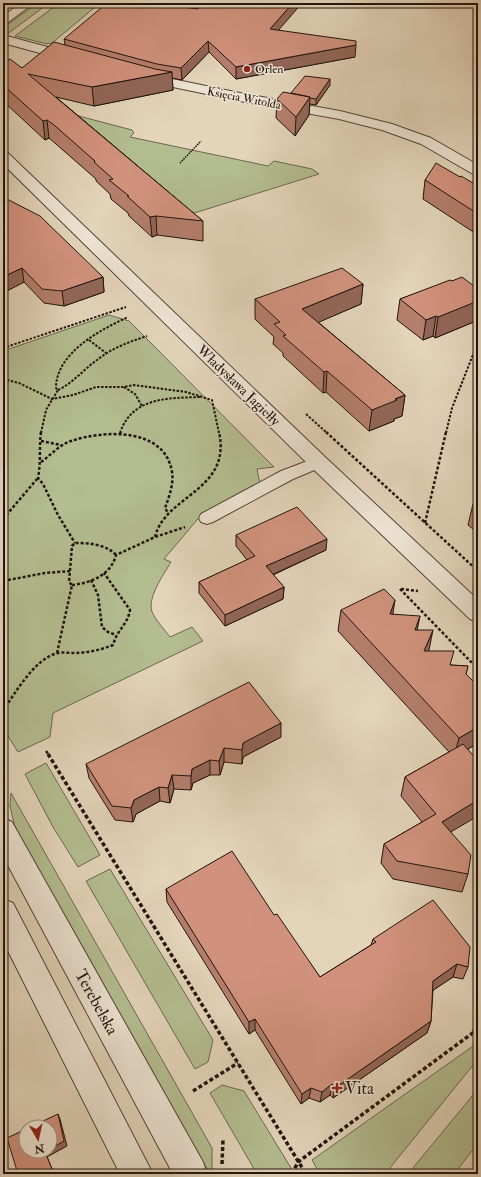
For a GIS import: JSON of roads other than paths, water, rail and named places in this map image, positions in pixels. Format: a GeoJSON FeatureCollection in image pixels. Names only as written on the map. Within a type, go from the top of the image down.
{"type":"FeatureCollection","features":[{"type":"Feature","properties":{"kind":"street"},"geometry":{"type":"LineString","coordinates":[[3,21],[28,3]]}},
{"type":"Feature","properties":{"kind":"street"},"geometry":{"type":"LineString","coordinates":[[3,39],[82,60]]}},
{"type":"Feature","properties":{"kind":"street","name":"Księcia Witolda"},"geometry":{"type":"LineString","coordinates":[[127,73],[156,80],[340,115],[387,127],[426,141],[478,171]]}},
{"type":"Feature","properties":{"kind":"street","name":"Władysława Jagiełły"},"geometry":{"type":"LineString","coordinates":[[3,156],[318,462],[478,613]]}},
{"type":"Feature","properties":{"kind":"street","name":"Terebelska"},"geometry":{"type":"LineString","coordinates":[[3,830],[191,1174]]}},
{"type":"Feature","properties":{"kind":"street"},"geometry":{"type":"LineString","coordinates":[[3,912],[138,1174]]}},
{"type":"Feature","properties":{"kind":"lane"},"geometry":{"type":"LineString","coordinates":[[207,518],[287,475],[318,462]]}},
{"type":"Feature","properties":{"kind":"place","name":"Orlen"},"geometry":{"type":"Point","coordinates":[247,69]}},
{"type":"Feature","properties":{"kind":"place","name":"Vita"},"geometry":{"type":"Point","coordinates":[337,1088]}}]}
